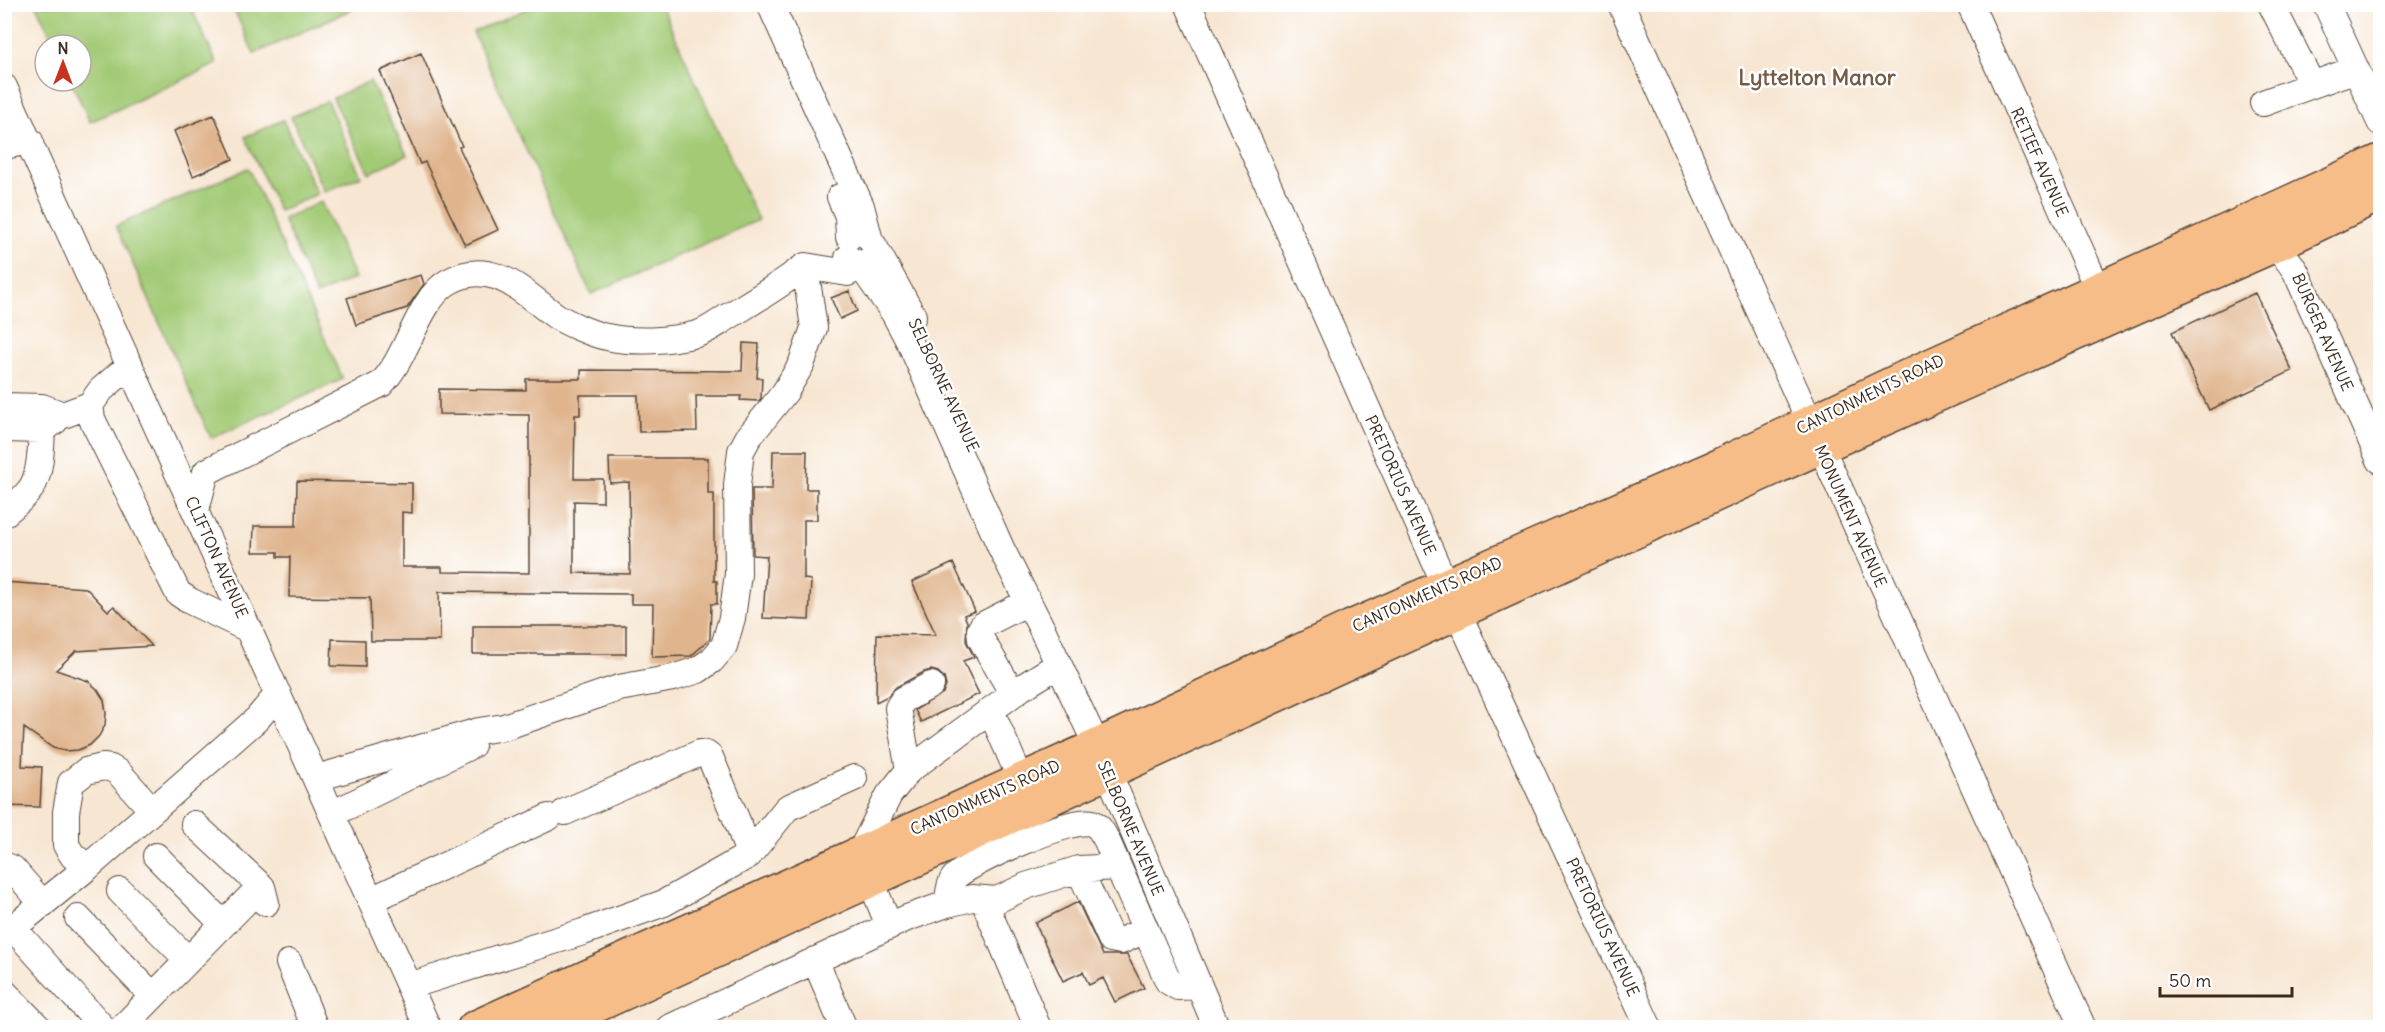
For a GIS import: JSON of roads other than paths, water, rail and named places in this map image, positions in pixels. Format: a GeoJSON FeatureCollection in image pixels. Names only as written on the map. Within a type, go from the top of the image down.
{"type":"FeatureCollection","features":[{"type":"Feature","properties":{"kind":"main road","name":"CANTONMENTS ROAD"},"geometry":{"type":"LineString","coordinates":[[1815,435],[1923,369],[2380,161]]}},
{"type":"Feature","properties":{"kind":"main road","name":"CANTONMENTS ROAD"},"geometry":{"type":"LineString","coordinates":[[474,1028],[866,866],[1815,435],[2112,318],[2275,246],[2380,194]]}},
{"type":"Feature","properties":{"kind":"main road","name":"CANTONMENTS ROAD"},"geometry":{"type":"LineString","coordinates":[[547,1028],[866,866],[1021,780],[1102,759]]}},
{"type":"Feature","properties":{"kind":"street","name":"SELBORNE AVENUE"},"geometry":{"type":"LineString","coordinates":[[754,4],[833,177],[860,248],[912,347],[1020,573],[1042,629],[1102,759],[1218,1028]]}},
{"type":"Feature","properties":{"kind":"street","name":"SELBORNE AVENUE"},"geometry":{"type":"LineString","coordinates":[[770,4],[861,206],[860,248]]}},
{"type":"Feature","properties":{"kind":"street","name":"PRETORIUS AVENUE"},"geometry":{"type":"LineString","coordinates":[[1188,4],[1452,600],[1649,1028]]}},
{"type":"Feature","properties":{"kind":"street","name":"MONUMENT AVENUE"},"geometry":{"type":"LineString","coordinates":[[1621,4],[2083,1028]]}},
{"type":"Feature","properties":{"kind":"street","name":"RETIEF AVENUE"},"geometry":{"type":"LineString","coordinates":[[1970,4],[2112,318]]}},
{"type":"Feature","properties":{"kind":"street"},"geometry":{"type":"LineString","coordinates":[[2326,4],[2380,122]]}},
{"type":"Feature","properties":{"kind":"street"},"geometry":{"type":"LineString","coordinates":[[2277,6],[2312,85]]}},
{"type":"Feature","properties":{"kind":"street"},"geometry":{"type":"LineString","coordinates":[[2263,103],[2356,69]]}},
{"type":"Feature","properties":{"kind":"street","name":"CLIFTON AVENUE"},"geometry":{"type":"LineString","coordinates":[[4,87],[428,1028]]}},
{"type":"Feature","properties":{"kind":"street"},"geometry":{"type":"LineString","coordinates":[[4,146],[30,141]]}},
{"type":"Feature","properties":{"kind":"street","name":"BURGER AVENUE"},"geometry":{"type":"LineString","coordinates":[[2239,225],[2275,246],[2288,258],[2380,460]]}},
{"type":"Feature","properties":{"kind":"street"},"geometry":{"type":"LineString","coordinates":[[196,510],[206,472],[381,384],[399,362],[418,322],[436,292],[448,282],[477,272],[495,275],[512,283],[558,318],[606,338],[656,341],[700,334],[788,280],[805,266],[848,273],[860,248]]}},
{"type":"Feature","properties":{"kind":"street"},"geometry":{"type":"LineString","coordinates":[[317,778],[479,730],[504,727],[619,688],[674,678],[698,670],[712,660],[724,646],[732,618],[738,574],[737,486],[741,451],[748,438],[785,392],[801,365],[814,328],[805,266]]}},
{"type":"Feature","properties":{"kind":"street"},"geometry":{"type":"LineString","coordinates":[[4,429],[90,405],[100,390],[130,365]]}},
{"type":"Feature","properties":{"kind":"street"},"geometry":{"type":"LineString","coordinates":[[90,405],[92,419],[178,593],[250,630]]}},
{"type":"Feature","properties":{"kind":"street"},"geometry":{"type":"LineString","coordinates":[[4,406],[49,418]]}},
{"type":"Feature","properties":{"kind":"street"},"geometry":{"type":"LineString","coordinates":[[4,514],[30,491],[34,484],[49,418]]}},
{"type":"Feature","properties":{"kind":"street","name":"SELBORNE AVENUE"},"geometry":{"type":"LineString","coordinates":[[1020,573],[1028,602],[1042,629]]}},
{"type":"Feature","properties":{"kind":"street"},"geometry":{"type":"LineString","coordinates":[[1013,694],[981,639],[980,630],[983,625],[1028,602]]}},
{"type":"Feature","properties":{"kind":"street"},"geometry":{"type":"LineString","coordinates":[[889,926],[866,866],[889,795],[909,770],[1013,694],[1058,665]]}},
{"type":"Feature","properties":{"kind":"street"},"geometry":{"type":"LineString","coordinates":[[909,770],[898,708],[903,700],[931,685]]}},
{"type":"Feature","properties":{"kind":"street"},"geometry":{"type":"LineString","coordinates":[[103,1028],[9,932],[257,719],[278,694]]}},
{"type":"Feature","properties":{"kind":"street"},"geometry":{"type":"LineString","coordinates":[[991,711],[1021,780]]}},
{"type":"Feature","properties":{"kind":"street"},"geometry":{"type":"LineString","coordinates":[[332,814],[493,735],[504,727]]}},
{"type":"Feature","properties":{"kind":"street"},"geometry":{"type":"LineString","coordinates":[[371,900],[557,814],[700,753],[710,757],[749,855]]}},
{"type":"Feature","properties":{"kind":"street"},"geometry":{"type":"LineString","coordinates":[[87,867],[73,856],[66,845],[66,812],[71,783],[86,771],[103,767],[111,768],[119,772],[152,810]]}},
{"type":"Feature","properties":{"kind":"street"},"geometry":{"type":"LineString","coordinates":[[410,986],[583,932],[664,903],[749,855],[787,808],[854,778]]}},
{"type":"Feature","properties":{"kind":"street"},"geometry":{"type":"LineString","coordinates":[[947,904],[953,879],[967,868],[998,852],[1064,826],[1084,822],[1098,826],[1168,981],[1178,987],[1199,986]]}},
{"type":"Feature","properties":{"kind":"street"},"geometry":{"type":"LineString","coordinates":[[122,1028],[254,893],[266,903],[262,887],[194,824]]}},
{"type":"Feature","properties":{"kind":"street"},"geometry":{"type":"LineString","coordinates":[[156,856],[223,924]]}},
{"type":"Feature","properties":{"kind":"street"},"geometry":{"type":"LineString","coordinates":[[4,865],[13,869],[43,904]]}},
{"type":"Feature","properties":{"kind":"street"},"geometry":{"type":"LineString","coordinates":[[669,1028],[889,926],[947,904],[972,898],[997,900],[1026,886],[1079,869],[1118,867]]}},
{"type":"Feature","properties":{"kind":"street"},"geometry":{"type":"LineString","coordinates":[[1079,869],[1111,939],[1121,940],[1145,930]]}},
{"type":"Feature","properties":{"kind":"street"},"geometry":{"type":"LineString","coordinates":[[120,891],[188,960]]}},
{"type":"Feature","properties":{"kind":"street"},"geometry":{"type":"LineString","coordinates":[[984,899],[1038,1028]]}},
{"type":"Feature","properties":{"kind":"street"},"geometry":{"type":"LineString","coordinates":[[78,918],[153,996]]}},
{"type":"Feature","properties":{"kind":"street"},"geometry":{"type":"LineString","coordinates":[[815,960],[844,1028]]}},
{"type":"Feature","properties":{"kind":"street"},"geometry":{"type":"LineString","coordinates":[[288,963],[315,1028]]}},
{"type":"Feature","properties":{"kind":"street"},"geometry":{"type":"LineString","coordinates":[[4,992],[39,1028]]}},
{"type":"Feature","properties":{"kind":"district","name":"Lyttelton Manor"},"geometry":{"type":"Point","coordinates":[1817,77]}}]}
